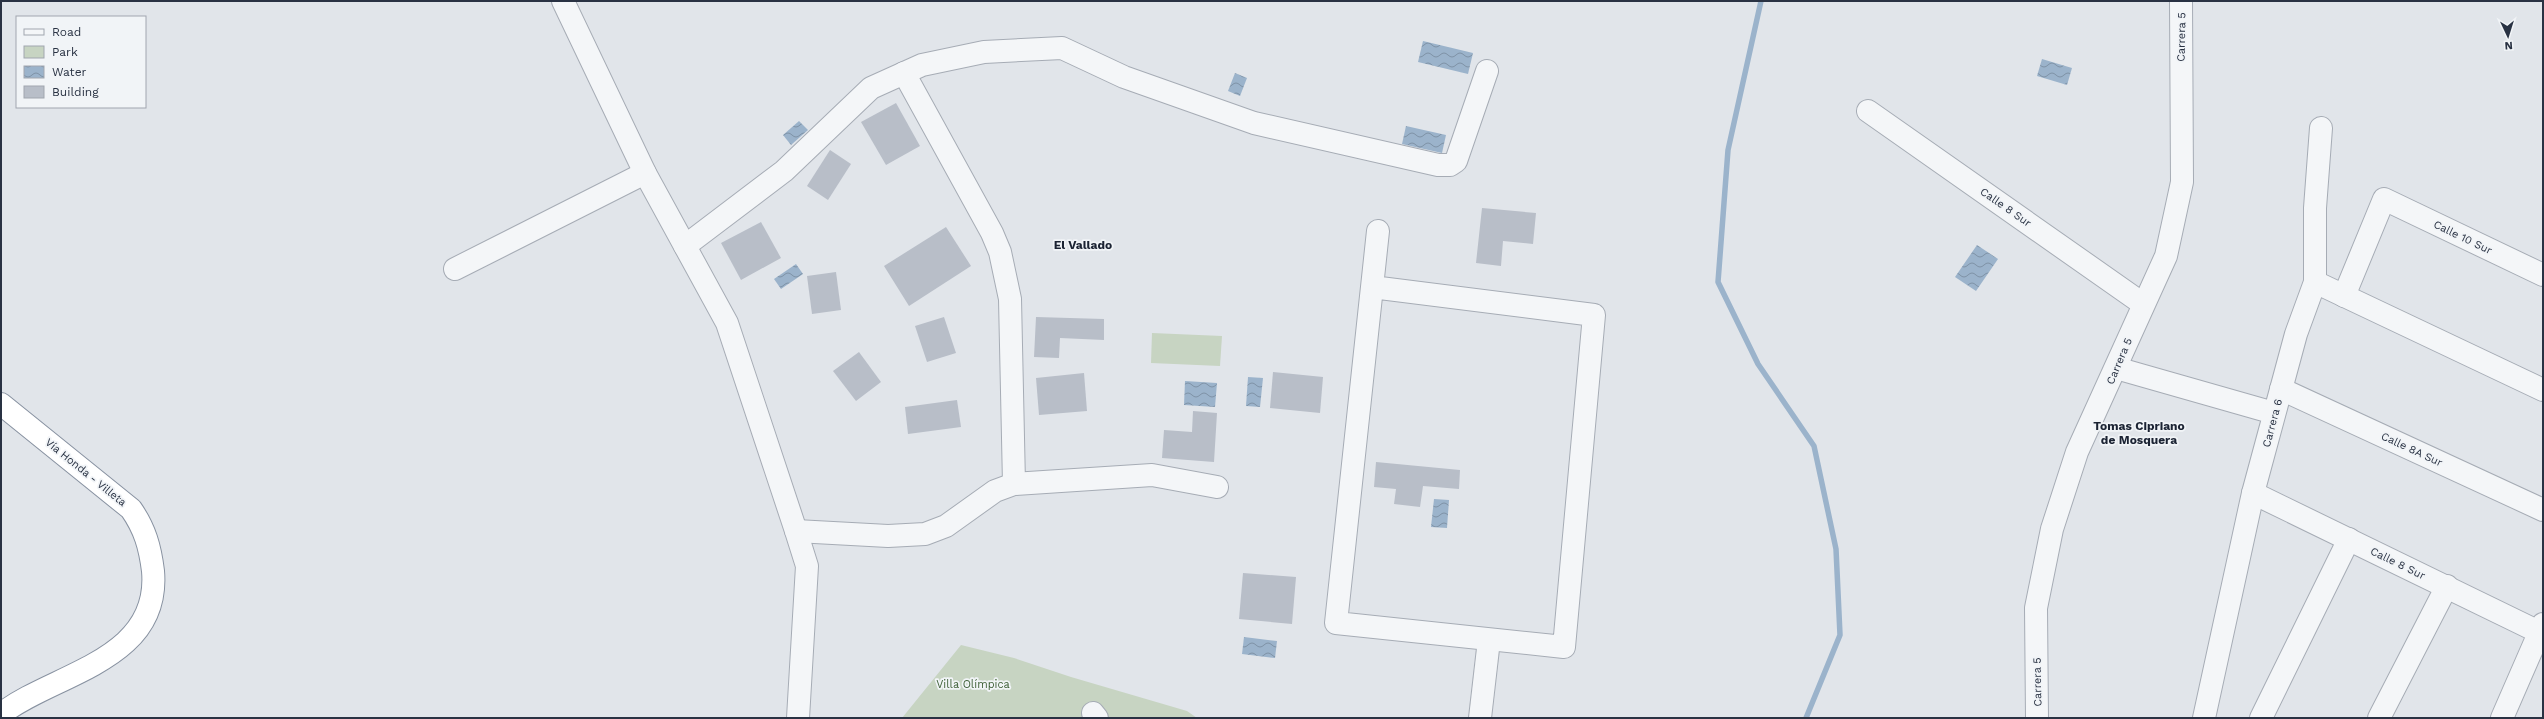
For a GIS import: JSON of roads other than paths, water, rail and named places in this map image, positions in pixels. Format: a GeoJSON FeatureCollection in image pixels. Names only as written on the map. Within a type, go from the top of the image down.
{"type":"FeatureCollection","features":[{"type":"Feature","properties":{"kind":"highway","name":"Vía Honda - Villeta"},"geometry":{"type":"LineString","coordinates":[[1,404],[131,509],[139,521],[150,547],[154,581],[146,614],[133,635],[113,654],[1,714]]}},
{"type":"Feature","properties":{"kind":"street"},"geometry":{"type":"LineString","coordinates":[[563,1],[645,174],[727,324],[796,531],[807,566],[798,718]]}},
{"type":"Feature","properties":{"kind":"street","name":"Carrera 5"},"geometry":{"type":"LineString","coordinates":[[2037,718],[2036,608],[2052,529],[2077,452],[2166,256],[2182,182],[2181,1]]}},
{"type":"Feature","properties":{"kind":"street"},"geometry":{"type":"LineString","coordinates":[[685,246],[784,170],[871,88],[922,65],[984,52],[1062,48],[1124,77],[1254,123],[1438,165],[1450,165],[1456,160],[1488,72]]}},
{"type":"Feature","properties":{"kind":"street"},"geometry":{"type":"LineString","coordinates":[[904,73],[992,233],[1000,252],[1010,299],[1014,484]]}},
{"type":"Feature","properties":{"kind":"street","name":"Calle 8 Sur"},"geometry":{"type":"LineString","coordinates":[[1868,111],[2143,304]]}},
{"type":"Feature","properties":{"kind":"street","name":"Carrera 6"},"geometry":{"type":"LineString","coordinates":[[2204,718],[2253,493],[2296,334],[2315,282],[2315,208],[2321,128]]}},
{"type":"Feature","properties":{"kind":"street"},"geometry":{"type":"LineString","coordinates":[[455,269],[645,174]]}},
{"type":"Feature","properties":{"kind":"street","name":"Calle 10 Sur"},"geometry":{"type":"LineString","coordinates":[[2344,296],[2384,199],[2543,275]]}},
{"type":"Feature","properties":{"kind":"street"},"geometry":{"type":"LineString","coordinates":[[1372,287],[1594,315],[1564,647],[1336,623],[1378,230]]}},
{"type":"Feature","properties":{"kind":"street"},"geometry":{"type":"LineString","coordinates":[[2315,282],[2543,390]]}},
{"type":"Feature","properties":{"kind":"street"},"geometry":{"type":"LineString","coordinates":[[2116,368],[2274,413]]}},
{"type":"Feature","properties":{"kind":"street","name":"Calle 8A Sur"},"geometry":{"type":"LineString","coordinates":[[2281,388],[2543,510]]}},
{"type":"Feature","properties":{"kind":"street"},"geometry":{"type":"LineString","coordinates":[[796,531],[888,536],[925,534],[946,526],[995,491],[1014,484],[1152,475],[1217,487]]}},
{"type":"Feature","properties":{"kind":"street","name":"Calle 8 Sur"},"geometry":{"type":"LineString","coordinates":[[2253,493],[2542,630]]}},
{"type":"Feature","properties":{"kind":"street"},"geometry":{"type":"LineString","coordinates":[[2261,718],[2349,539]]}},
{"type":"Feature","properties":{"kind":"street"},"geometry":{"type":"LineString","coordinates":[[2379,718],[2447,586]]}},
{"type":"Feature","properties":{"kind":"street"},"geometry":{"type":"LineString","coordinates":[[2502,718],[2542,630]]}},
{"type":"Feature","properties":{"kind":"street"},"geometry":{"type":"LineString","coordinates":[[1480,718],[1489,640]]}},
{"type":"Feature","properties":{"kind":"water"},"geometry":{"type":"Polygon","coordinates":[[[1423,41],[1473,53],[1468,74],[1418,62],[1423,41]]]}},
{"type":"Feature","properties":{"kind":"water"},"geometry":{"type":"Polygon","coordinates":[[[2042,59],[2072,68],[2067,85],[2037,76],[2042,59]]]}},
{"type":"Feature","properties":{"kind":"water"},"geometry":{"type":"Polygon","coordinates":[[[1235,73],[1247,78],[1240,96],[1228,91],[1235,73]]]}},
{"type":"Feature","properties":{"kind":"water"},"geometry":{"type":"Polygon","coordinates":[[[799,121],[808,130],[791,145],[783,135],[799,121]]]}},
{"type":"Feature","properties":{"kind":"water"},"geometry":{"type":"Polygon","coordinates":[[[1406,126],[1446,135],[1442,153],[1402,144],[1406,126]]]}},
{"type":"Feature","properties":{"kind":"water"},"geometry":{"type":"Polygon","coordinates":[[[1977,245],[1998,259],[1976,291],[1955,277],[1977,245]]]}},
{"type":"Feature","properties":{"kind":"water"},"geometry":{"type":"Polygon","coordinates":[[[796,264],[803,274],[781,289],[774,279],[796,264]]]}},
{"type":"Feature","properties":{"kind":"water"},"geometry":{"type":"Polygon","coordinates":[[[1248,377],[1263,378],[1260,407],[1246,406],[1248,377]]]}},
{"type":"Feature","properties":{"kind":"water"},"geometry":{"type":"Polygon","coordinates":[[[1185,381],[1217,383],[1215,407],[1184,405],[1185,381]]]}},
{"type":"Feature","properties":{"kind":"water"},"geometry":{"type":"Polygon","coordinates":[[[1434,499],[1449,500],[1447,528],[1431,527],[1434,499]]]}},
{"type":"Feature","properties":{"kind":"water"},"geometry":{"type":"Polygon","coordinates":[[[1244,637],[1277,641],[1275,658],[1242,654],[1244,637]]]}},
{"type":"Feature","properties":{"kind":"waterway"},"geometry":{"type":"LineString","coordinates":[[1761,1],[1728,150],[1718,282],[1758,364],[1814,446],[1836,549],[1840,635],[1806,718]]}},
{"type":"Feature","properties":{"kind":"district","name":"El Vallado"},"geometry":{"type":"Point","coordinates":[1083,245]}},
{"type":"Feature","properties":{"kind":"district","name":"Tomas Cipriano de Mosquera"},"geometry":{"type":"Point","coordinates":[2139,433]}},
{"type":"Feature","properties":{"kind":"park label","name":"Villa Olímpica"},"geometry":{"type":"Point","coordinates":[973,684]}}]}
